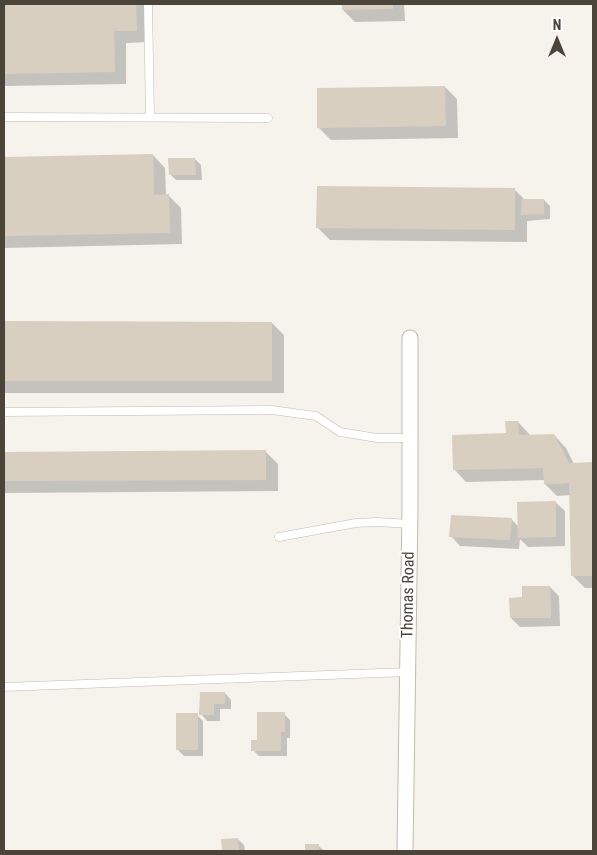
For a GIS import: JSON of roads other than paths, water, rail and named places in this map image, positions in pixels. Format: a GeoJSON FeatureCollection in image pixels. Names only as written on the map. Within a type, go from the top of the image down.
{"type":"FeatureCollection","features":[{"type":"Feature","properties":{"kind":"street","name":"Thomas Road"},"geometry":{"type":"LineString","coordinates":[[405,851],[410,524],[410,338]]}},
{"type":"Feature","properties":{"kind":"lane"},"geometry":{"type":"LineString","coordinates":[[148,4],[150,117]]}},
{"type":"Feature","properties":{"kind":"lane"},"geometry":{"type":"LineString","coordinates":[[4,117],[268,118]]}},
{"type":"Feature","properties":{"kind":"lane"},"geometry":{"type":"LineString","coordinates":[[4,412],[272,410],[316,416],[340,432],[377,438],[410,438]]}},
{"type":"Feature","properties":{"kind":"lane"},"geometry":{"type":"LineString","coordinates":[[279,537],[356,523],[410,524]]}},
{"type":"Feature","properties":{"kind":"lane"},"geometry":{"type":"LineString","coordinates":[[4,687],[408,672]]}}]}
